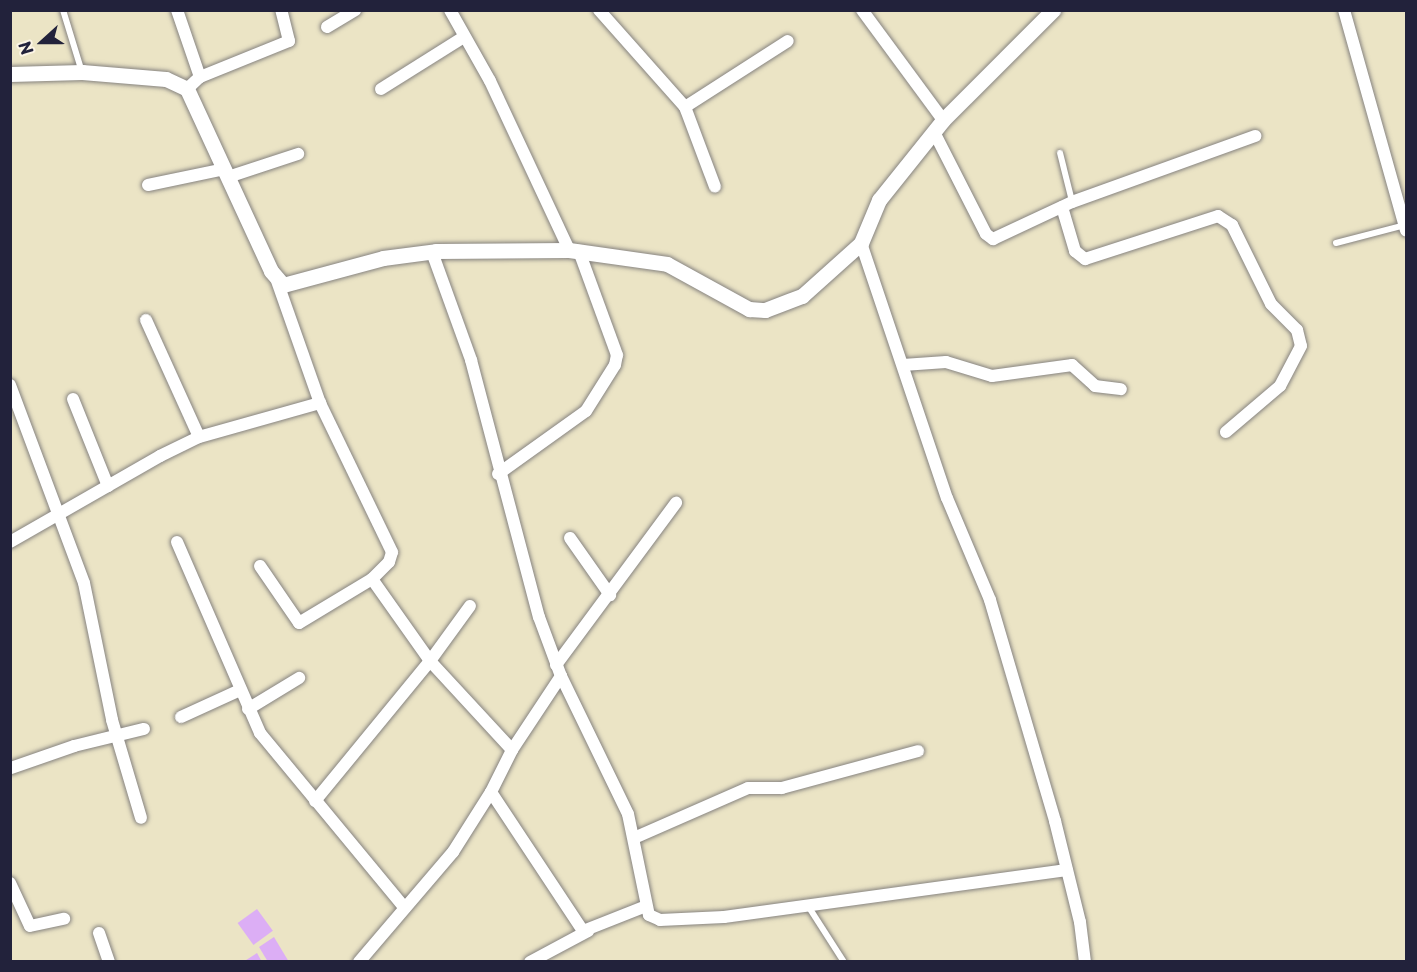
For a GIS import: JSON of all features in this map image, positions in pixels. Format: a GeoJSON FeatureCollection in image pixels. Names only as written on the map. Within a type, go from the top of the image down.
{"type":"FeatureCollection","features":[{"type":"Feature","properties":{"kind":"street"},"geometry":{"type":"LineString","coordinates":[[177,10],[200,77]]}},
{"type":"Feature","properties":{"kind":"street"},"geometry":{"type":"LineString","coordinates":[[187,89],[200,77],[289,41],[281,10]]}},
{"type":"Feature","properties":{"kind":"street"},"geometry":{"type":"LineString","coordinates":[[327,27],[355,10]]}},
{"type":"Feature","properties":{"kind":"street"},"geometry":{"type":"LineString","coordinates":[[450,10],[490,81],[574,250],[617,356],[615,365],[586,411],[498,474]]}},
{"type":"Feature","properties":{"kind":"street"},"geometry":{"type":"LineString","coordinates":[[862,10],[939,126],[986,234],[993,239],[1067,204],[1256,136]]}},
{"type":"Feature","properties":{"kind":"street"},"geometry":{"type":"LineString","coordinates":[[277,281],[288,286],[383,258],[432,252],[574,250],[667,264],[749,309],[765,310],[802,296],[861,243],[879,200],[939,126],[1053,10]]}},
{"type":"Feature","properties":{"kind":"street"},"geometry":{"type":"LineString","coordinates":[[1344,10],[1406,227]]}},
{"type":"Feature","properties":{"kind":"street"},"geometry":{"type":"LineString","coordinates":[[603,12],[685,107],[715,187]]}},
{"type":"Feature","properties":{"kind":"street"},"geometry":{"type":"LineString","coordinates":[[381,89],[464,37]]}},
{"type":"Feature","properties":{"kind":"street"},"geometry":{"type":"LineString","coordinates":[[685,107],[788,41]]}},
{"type":"Feature","properties":{"kind":"street"},"geometry":{"type":"LineString","coordinates":[[10,74],[82,72],[166,80],[187,89],[277,281],[320,403],[392,552],[389,562],[372,579],[299,622],[260,566]]}},
{"type":"Feature","properties":{"kind":"street"},"geometry":{"type":"LineString","coordinates":[[148,185],[226,173],[298,154]]}},
{"type":"Feature","properties":{"kind":"street"},"geometry":{"type":"LineString","coordinates":[[1067,204],[1075,251],[1085,259],[1218,216],[1232,225],[1271,304],[1297,330],[1301,346],[1280,386],[1226,432]]}},
{"type":"Feature","properties":{"kind":"street"},"geometry":{"type":"LineString","coordinates":[[861,243],[947,498],[990,600],[1067,870],[1085,962]]}},
{"type":"Feature","properties":{"kind":"street"},"geometry":{"type":"LineString","coordinates":[[432,252],[471,360],[498,474],[559,671],[623,801],[634,838],[649,915],[660,920],[724,917],[1067,870]]}},
{"type":"Feature","properties":{"kind":"street"},"geometry":{"type":"LineString","coordinates":[[146,320],[199,437]]}},
{"type":"Feature","properties":{"kind":"street"},"geometry":{"type":"LineString","coordinates":[[903,365],[946,362],[992,376],[1072,365],[1095,386],[1121,389]]}},
{"type":"Feature","properties":{"kind":"street"},"geometry":{"type":"LineString","coordinates":[[10,385],[84,583],[116,736],[141,818]]}},
{"type":"Feature","properties":{"kind":"street"},"geometry":{"type":"LineString","coordinates":[[73,399],[108,486]]}},
{"type":"Feature","properties":{"kind":"street"},"geometry":{"type":"LineString","coordinates":[[10,542],[199,437],[320,403]]}},
{"type":"Feature","properties":{"kind":"street"},"geometry":{"type":"LineString","coordinates":[[359,962],[453,852],[491,792],[512,750],[559,671],[676,503]]}},
{"type":"Feature","properties":{"kind":"street"},"geometry":{"type":"LineString","coordinates":[[570,538],[610,595]]}},
{"type":"Feature","properties":{"kind":"street"},"geometry":{"type":"LineString","coordinates":[[177,542],[260,733],[405,908]]}},
{"type":"Feature","properties":{"kind":"street"},"geometry":{"type":"LineString","coordinates":[[372,579],[430,661],[512,750]]}},
{"type":"Feature","properties":{"kind":"street"},"geometry":{"type":"LineString","coordinates":[[315,801],[430,661],[470,606]]}},
{"type":"Feature","properties":{"kind":"street"},"geometry":{"type":"LineString","coordinates":[[248,709],[299,678]]}},
{"type":"Feature","properties":{"kind":"street"},"geometry":{"type":"LineString","coordinates":[[181,717],[240,690]]}},
{"type":"Feature","properties":{"kind":"street"},"geometry":{"type":"LineString","coordinates":[[11,768],[74,746],[144,729]]}},
{"type":"Feature","properties":{"kind":"street"},"geometry":{"type":"LineString","coordinates":[[634,838],[748,788],[783,788],[918,751]]}},
{"type":"Feature","properties":{"kind":"street"},"geometry":{"type":"LineString","coordinates":[[491,792],[533,851],[578,927],[588,931]]}},
{"type":"Feature","properties":{"kind":"street"},"geometry":{"type":"LineString","coordinates":[[10,883],[30,927],[63,919]]}},
{"type":"Feature","properties":{"kind":"street"},"geometry":{"type":"LineString","coordinates":[[530,962],[588,931],[646,906]]}},
{"type":"Feature","properties":{"kind":"street"},"geometry":{"type":"LineString","coordinates":[[99,933],[109,962]]}},
{"type":"Feature","properties":{"kind":"lane"},"geometry":{"type":"LineString","coordinates":[[63,10],[82,72]]}},
{"type":"Feature","properties":{"kind":"lane"},"geometry":{"type":"LineString","coordinates":[[1060,153],[1067,204]]}},
{"type":"Feature","properties":{"kind":"lane"},"geometry":{"type":"LineString","coordinates":[[1336,243],[1406,227]]}},
{"type":"Feature","properties":{"kind":"lane"},"geometry":{"type":"LineString","coordinates":[[808,906],[844,962]]}},
{"type":"Feature","properties":{"kind":"building"},"geometry":{"type":"Polygon","coordinates":[[[257,909],[273,931],[253,945],[238,923],[257,909]]]}},
{"type":"Feature","properties":{"kind":"building"},"geometry":{"type":"Polygon","coordinates":[[[274,937],[289,962],[268,962],[259,947],[274,937]]]}},
{"type":"Feature","properties":{"kind":"building"},"geometry":{"type":"Polygon","coordinates":[[[257,953],[262,962],[243,962],[257,953]]]}}]}
